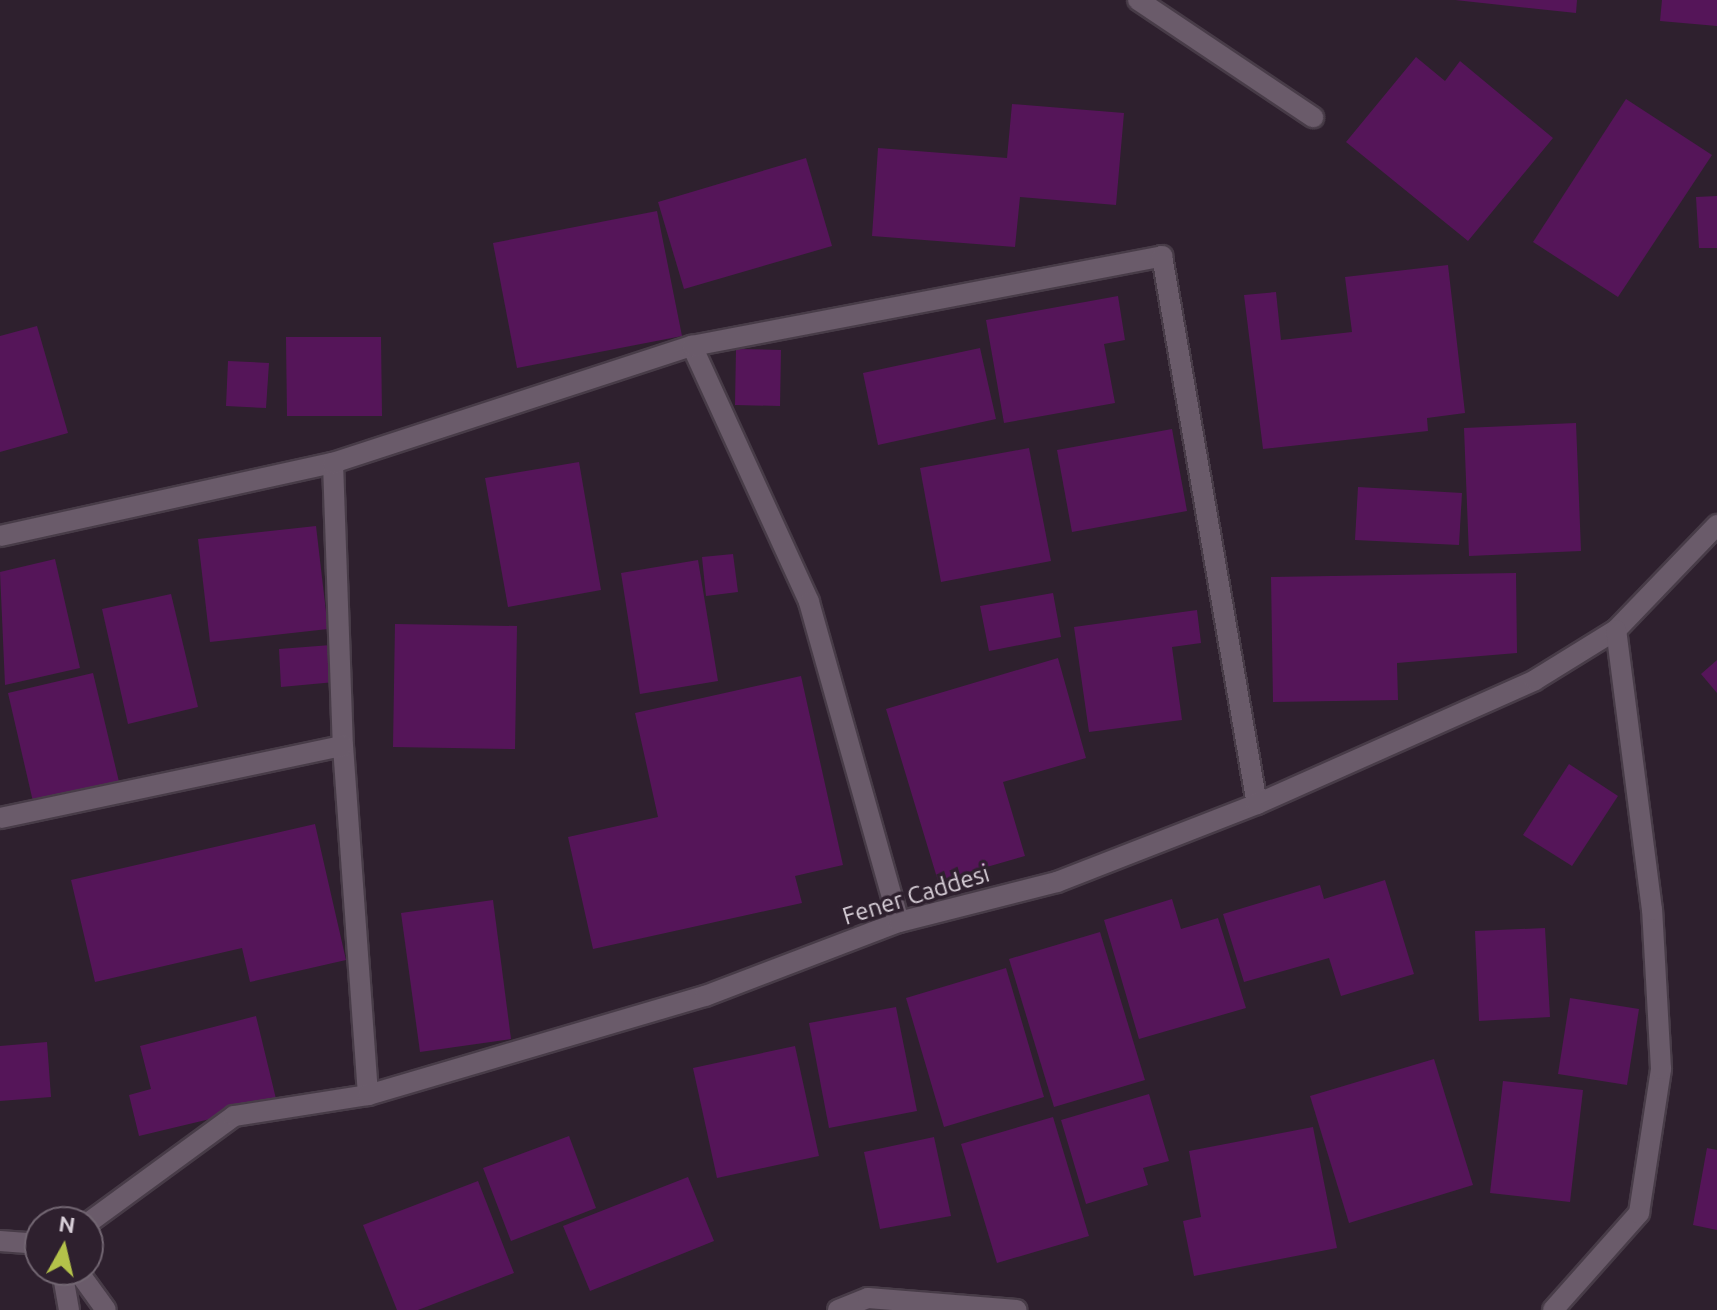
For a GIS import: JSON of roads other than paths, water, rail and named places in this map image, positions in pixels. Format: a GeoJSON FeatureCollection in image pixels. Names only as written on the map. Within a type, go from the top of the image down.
{"type":"FeatureCollection","features":[{"type":"Feature","properties":{"kind":"street"},"geometry":{"type":"LineString","coordinates":[[1138,0],[1313,117]]}},
{"type":"Feature","properties":{"kind":"street"},"geometry":{"type":"LineString","coordinates":[[0,536],[333,463],[692,346],[1162,256],[1257,804]]}},
{"type":"Feature","properties":{"kind":"street"},"geometry":{"type":"LineString","coordinates":[[692,346],[809,602],[899,922]]}},
{"type":"Feature","properties":{"kind":"street"},"geometry":{"type":"LineString","coordinates":[[333,463],[343,746],[368,1095]]}},
{"type":"Feature","properties":{"kind":"street","name":"Fener Caddesi"},"geometry":{"type":"LineString","coordinates":[[104,1211],[234,1116],[368,1095],[705,996],[899,922],[1057,882],[1257,804],[1535,680],[1616,630],[1717,525]]}},
{"type":"Feature","properties":{"kind":"street"},"geometry":{"type":"LineString","coordinates":[[1553,1310],[1639,1213],[1661,1069],[1652,910],[1616,630]]}},
{"type":"Feature","properties":{"kind":"street"},"geometry":{"type":"LineString","coordinates":[[0,818],[343,746]]}},
{"type":"Feature","properties":{"kind":"street"},"geometry":{"type":"LineString","coordinates":[[0,1241],[24,1243]]}},
{"type":"Feature","properties":{"kind":"street"},"geometry":{"type":"LineString","coordinates":[[65,1286],[69,1310]]}},
{"type":"Feature","properties":{"kind":"street"},"geometry":{"type":"LineString","coordinates":[[89,1286],[106,1310]]}},
{"type":"Feature","properties":{"kind":"street"},"geometry":{"type":"LineString","coordinates":[[838,1310],[868,1298],[1017,1310]]}}]}
